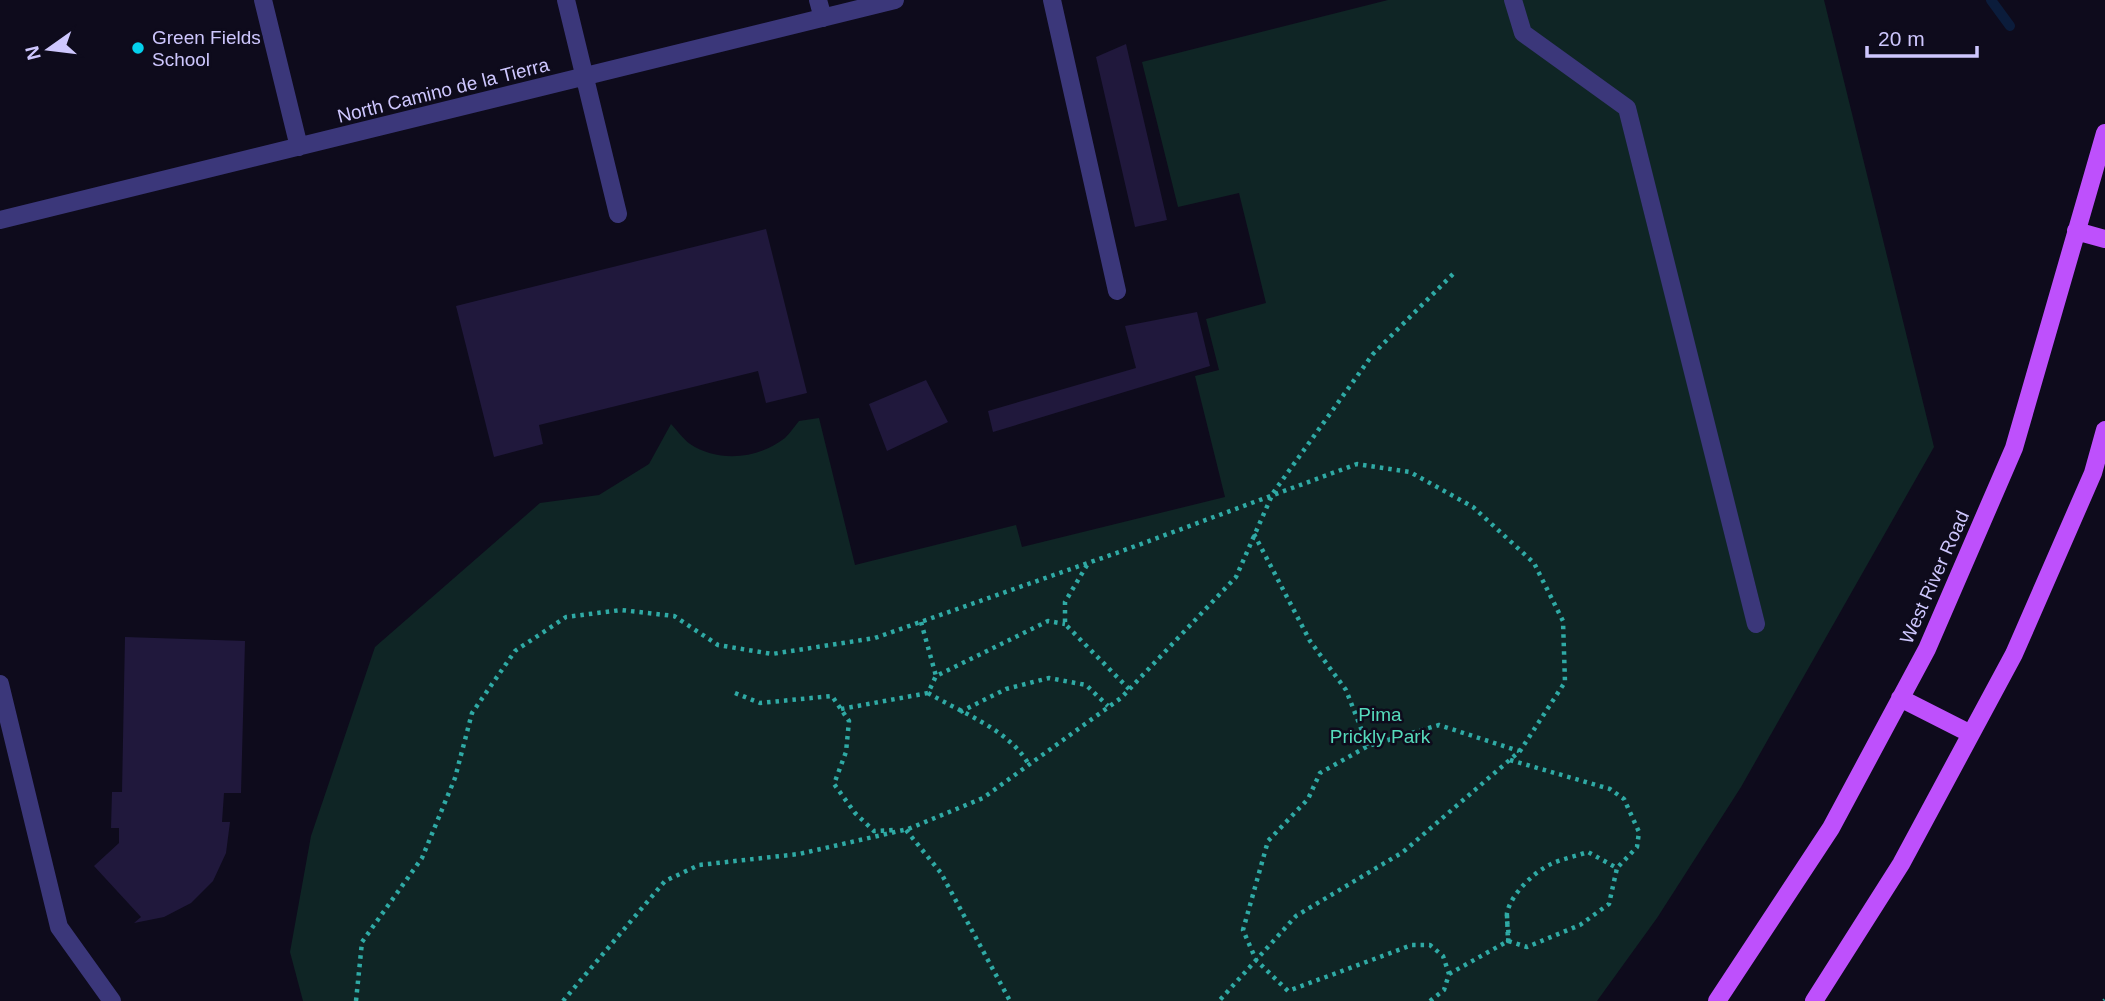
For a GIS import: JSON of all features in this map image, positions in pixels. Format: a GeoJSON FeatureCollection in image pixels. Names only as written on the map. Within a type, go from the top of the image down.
{"type":"FeatureCollection","features":[{"type":"Feature","properties":{"kind":"main road","name":"West River Road"},"geometry":{"type":"LineString","coordinates":[[1717,1001],[1831,828],[1927,649],[2014,448],[2105,133]]}},
{"type":"Feature","properties":{"kind":"main road"},"geometry":{"type":"LineString","coordinates":[[2076,231],[2105,239]]}},
{"type":"Feature","properties":{"kind":"main road"},"geometry":{"type":"LineString","coordinates":[[1814,1001],[1901,864],[2014,654],[2093,473],[2105,430]]}},
{"type":"Feature","properties":{"kind":"main road"},"geometry":{"type":"LineString","coordinates":[[1900,698],[1971,734]]}},
{"type":"Feature","properties":{"kind":"street"},"geometry":{"type":"LineString","coordinates":[[263,0],[299,147]]}},
{"type":"Feature","properties":{"kind":"street"},"geometry":{"type":"LineString","coordinates":[[566,0],[618,214]]}},
{"type":"Feature","properties":{"kind":"street","name":"North Camino de la Tierra"},"geometry":{"type":"LineString","coordinates":[[0,220],[585,77],[821,9],[895,0]]}},
{"type":"Feature","properties":{"kind":"street"},"geometry":{"type":"LineString","coordinates":[[1052,0],[1117,291]]}},
{"type":"Feature","properties":{"kind":"street"},"geometry":{"type":"LineString","coordinates":[[1514,0],[1523,33],[1627,108],[1756,624]]}},
{"type":"Feature","properties":{"kind":"street"},"geometry":{"type":"LineString","coordinates":[[0,684],[59,927],[112,1001]]}},
{"type":"Feature","properties":{"kind":"path"},"geometry":{"type":"LineString","coordinates":[[563,1001],[665,881],[699,865],[799,853],[908,830],[983,798],[1129,689],[1236,578],[1273,493],[1373,354],[1456,271]]}},
{"type":"Feature","properties":{"kind":"path"},"geometry":{"type":"LineString","coordinates":[[356,1001],[362,942],[422,858],[455,778],[472,713],[515,651],[566,617],[621,610],[674,616],[718,645],[772,654],[875,638],[1088,564],[1357,464],[1410,472],[1473,507],[1535,563],[1563,621],[1565,682],[1520,751],[1403,852],[1296,916],[1219,1001]]}},
{"type":"Feature","properties":{"kind":"path"},"geometry":{"type":"LineString","coordinates":[[1254,534],[1310,641],[1346,690],[1368,746]]}},
{"type":"Feature","properties":{"kind":"path"},"geometry":{"type":"LineString","coordinates":[[1065,624],[1065,602],[1088,564]]}},
{"type":"Feature","properties":{"kind":"path"},"geometry":{"type":"LineString","coordinates":[[928,693],[936,676],[1048,621],[1065,624],[1129,689]]}},
{"type":"Feature","properties":{"kind":"path"},"geometry":{"type":"LineString","coordinates":[[921,622],[936,676]]}},
{"type":"Feature","properties":{"kind":"path"},"geometry":{"type":"LineString","coordinates":[[960,712],[1006,689],[1049,678],[1086,685],[1108,706]]}},
{"type":"Feature","properties":{"kind":"path"},"geometry":{"type":"LineString","coordinates":[[735,693],[760,703],[832,696],[849,721],[846,752],[834,784],[855,813],[874,831],[908,830]]}},
{"type":"Feature","properties":{"kind":"path"},"geometry":{"type":"LineString","coordinates":[[841,709],[928,693],[995,732],[1021,751],[1029,765]]}},
{"type":"Feature","properties":{"kind":"path"},"geometry":{"type":"LineString","coordinates":[[1430,1001],[1444,990],[1448,974],[1443,956],[1430,945],[1412,945],[1288,991],[1256,960],[1243,930],[1268,841],[1308,799],[1320,773],[1368,746],[1439,725],[1520,751]]}},
{"type":"Feature","properties":{"kind":"path"},"geometry":{"type":"LineString","coordinates":[[1448,974],[1508,941],[1527,947],[1580,925],[1609,904],[1618,868],[1637,848],[1639,832],[1624,799],[1611,789],[1510,760]]}},
{"type":"Feature","properties":{"kind":"path"},"geometry":{"type":"LineString","coordinates":[[908,830],[942,873],[1010,1001]]}},
{"type":"Feature","properties":{"kind":"path"},"geometry":{"type":"LineString","coordinates":[[1508,941],[1510,931],[1507,915],[1514,899],[1527,883],[1549,864],[1588,852],[1618,868]]}},
{"type":"Feature","properties":{"kind":"green space","name":"Pima Prickly Park"},"geometry":{"type":"Polygon","coordinates":[[[1388,0],[1824,0],[1934,447],[1741,787],[1657,918],[1597,1001],[303,1001],[290,952],[311,836],[375,647],[540,503],[599,495],[649,464],[671,424],[687,442],[701,450],[738,456],[774,445],[785,438],[799,421],[819,418],[855,565],[1016,525],[1022,547],[1225,497],[1195,376],[1219,370],[1206,319],[1266,303],[1239,193],[1178,207],[1142,62],[1388,0]]]}},
{"type":"Feature","properties":{"kind":"building"},"geometry":{"type":"Polygon","coordinates":[[[1126,44],[1167,220],[1135,227],[1096,57],[1126,44]]]}},
{"type":"Feature","properties":{"kind":"building"},"geometry":{"type":"Polygon","coordinates":[[[766,229],[807,393],[766,403],[758,371],[539,425],[543,444],[494,457],[456,306],[766,229]]]}},
{"type":"Feature","properties":{"kind":"building"},"geometry":{"type":"Polygon","coordinates":[[[1197,312],[1210,366],[993,432],[988,411],[1136,368],[1125,326],[1197,312]]]}},
{"type":"Feature","properties":{"kind":"building"},"geometry":{"type":"Polygon","coordinates":[[[926,380],[948,422],[887,451],[869,404],[926,380]]]}},
{"type":"Feature","properties":{"kind":"building"},"geometry":{"type":"Polygon","coordinates":[[[125,637],[245,641],[241,793],[224,793],[222,822],[230,822],[226,853],[213,881],[191,903],[164,917],[134,923],[141,917],[94,866],[119,843],[119,828],[111,828],[112,792],[122,792],[125,637]]]}},
{"type":"Feature","properties":{"kind":"waterway"},"geometry":{"type":"LineString","coordinates":[[1991,0],[2010,26]]}},
{"type":"Feature","properties":{"kind":"place","name":"Green Fields School"},"geometry":{"type":"Point","coordinates":[138,48]}}]}
